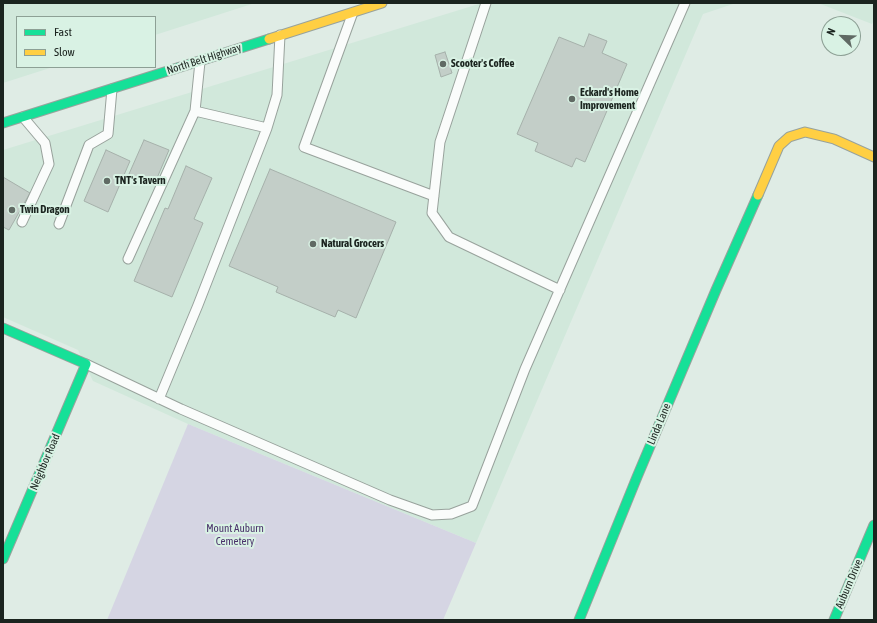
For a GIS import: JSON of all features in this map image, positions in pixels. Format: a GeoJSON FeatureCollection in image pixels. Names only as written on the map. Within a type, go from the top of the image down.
{"type":"FeatureCollection","features":[{"type":"Feature","properties":{"kind":"street","name":"North Belt Highway"},"geometry":{"type":"LineString","coordinates":[[3,123],[382,3]]}},
{"type":"Feature","properties":{"kind":"street","name":"Linda Lane"},"geometry":{"type":"LineString","coordinates":[[579,620],[640,470],[779,146],[789,137],[805,132],[834,138],[874,157]]}},
{"type":"Feature","properties":{"kind":"street"},"geometry":{"type":"LineString","coordinates":[[3,328],[86,364]]}},
{"type":"Feature","properties":{"kind":"street","name":"Neighbor Road"},"geometry":{"type":"LineString","coordinates":[[3,559],[86,364]]}},
{"type":"Feature","properties":{"kind":"street","name":"Auburn Drive"},"geometry":{"type":"LineString","coordinates":[[834,620],[874,526]]}},
{"type":"Feature","properties":{"kind":"lane"},"geometry":{"type":"LineString","coordinates":[[486,3],[440,142],[432,213],[449,237],[560,290]]}},
{"type":"Feature","properties":{"kind":"lane"},"geometry":{"type":"LineString","coordinates":[[86,364],[181,409],[390,500],[432,514],[451,514],[472,506],[525,369],[685,3]]}},
{"type":"Feature","properties":{"kind":"lane"},"geometry":{"type":"LineString","coordinates":[[353,12],[304,147],[434,196]]}},
{"type":"Feature","properties":{"kind":"lane"},"geometry":{"type":"LineString","coordinates":[[159,399],[198,305],[267,128],[277,95],[280,35]]}},
{"type":"Feature","properties":{"kind":"lane"},"geometry":{"type":"LineString","coordinates":[[128,259],[195,111],[200,61]]}},
{"type":"Feature","properties":{"kind":"lane"},"geometry":{"type":"LineString","coordinates":[[59,224],[89,145],[108,134],[112,89]]}},
{"type":"Feature","properties":{"kind":"lane"},"geometry":{"type":"LineString","coordinates":[[195,111],[267,128]]}},
{"type":"Feature","properties":{"kind":"lane"},"geometry":{"type":"LineString","coordinates":[[22,222],[49,164],[45,143],[23,117]]}},
{"type":"Feature","properties":{"kind":"shaded area"},"geometry":{"type":"Polygon","coordinates":[[[3,3],[255,3],[156,35],[156,16],[16,16],[16,68],[50,68],[3,83],[3,3]]]}},
{"type":"Feature","properties":{"kind":"shaded area"},"geometry":{"type":"Polygon","coordinates":[[[482,3],[736,3],[703,14],[476,543],[188,424],[93,381],[78,350],[3,317],[3,150],[482,3]]]}},
{"type":"Feature","properties":{"kind":"shaded area"},"geometry":{"type":"Polygon","coordinates":[[[818,3],[874,3],[874,20],[872,24],[861,20],[861,16],[851,16],[818,3]]]}},
{"type":"Feature","properties":{"kind":"green space","name":"Mount Auburn Cemetery"},"geometry":{"type":"Polygon","coordinates":[[[188,424],[476,543],[443,620],[107,620],[188,424]]]}},
{"type":"Feature","properties":{"kind":"building","name":"Eckard's Home Improvement"},"geometry":{"type":"Polygon","coordinates":[[[589,34],[607,41],[602,53],[627,64],[585,162],[576,158],[572,167],[535,151],[538,143],[517,134],[559,37],[584,47],[589,34]]]}},
{"type":"Feature","properties":{"kind":"building","name":"Scooter's Coffee"},"geometry":{"type":"Polygon","coordinates":[[[445,52],[452,73],[441,77],[435,55],[445,52]]]}},
{"type":"Feature","properties":{"kind":"building"},"geometry":{"type":"Polygon","coordinates":[[[144,140],[169,150],[154,185],[129,174],[144,140]]]}},
{"type":"Feature","properties":{"kind":"building","name":"TNT's Tavern"},"geometry":{"type":"Polygon","coordinates":[[[106,150],[130,161],[108,212],[84,201],[106,150]]]}},
{"type":"Feature","properties":{"kind":"building"},"geometry":{"type":"Polygon","coordinates":[[[186,166],[212,178],[194,219],[203,223],[172,297],[134,281],[165,208],[168,209],[186,166]]]}},
{"type":"Feature","properties":{"kind":"building","name":"Natural Grocers"},"geometry":{"type":"Polygon","coordinates":[[[270,169],[396,222],[356,318],[338,310],[335,317],[276,292],[278,287],[229,266],[270,169]]]}},
{"type":"Feature","properties":{"kind":"building","name":"Twin Dragon"},"geometry":{"type":"Polygon","coordinates":[[[3,177],[30,193],[9,230],[3,227],[3,177]]]}},
{"type":"Feature","properties":{"kind":"traffic: fast"},"geometry":{"type":"LineString","coordinates":[[3,123],[269,39]]}},
{"type":"Feature","properties":{"kind":"traffic: fast"},"geometry":{"type":"LineString","coordinates":[[579,620],[637,477],[758,195]]}},
{"type":"Feature","properties":{"kind":"traffic: fast"},"geometry":{"type":"LineString","coordinates":[[3,328],[86,364],[3,559]]}},
{"type":"Feature","properties":{"kind":"traffic: fast"},"geometry":{"type":"LineString","coordinates":[[834,620],[874,525]]}},
{"type":"Feature","properties":{"kind":"traffic: slow"},"geometry":{"type":"LineString","coordinates":[[269,39],[382,3]]}},
{"type":"Feature","properties":{"kind":"traffic: slow"},"geometry":{"type":"LineString","coordinates":[[758,195],[779,146],[789,137],[805,132],[834,139],[874,157]]}},
{"type":"Feature","properties":{"kind":"place","name":"Scooter's Coffee"},"geometry":{"type":"Point","coordinates":[443,64]}},
{"type":"Feature","properties":{"kind":"place","name":"Eckard's Home Improvement"},"geometry":{"type":"Point","coordinates":[572,99]}},
{"type":"Feature","properties":{"kind":"place","name":"TNT's Tavern"},"geometry":{"type":"Point","coordinates":[107,181]}},
{"type":"Feature","properties":{"kind":"place","name":"Twin Dragon"},"geometry":{"type":"Point","coordinates":[12,210]}},
{"type":"Feature","properties":{"kind":"place","name":"Natural Grocers"},"geometry":{"type":"Point","coordinates":[313,244]}}]}
